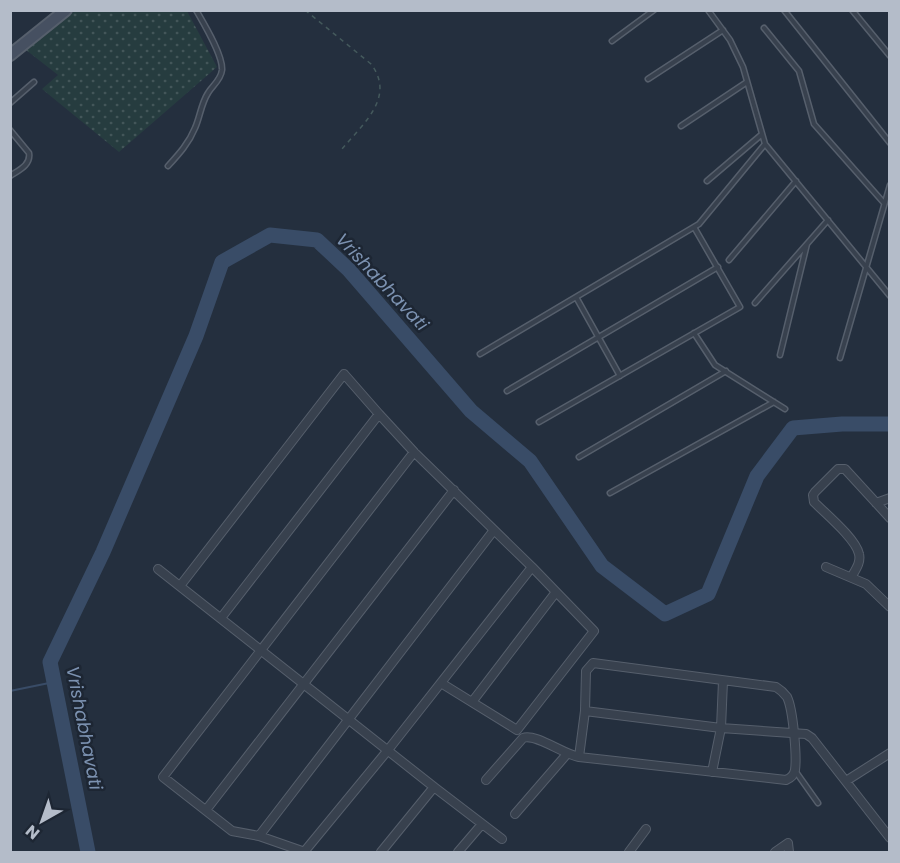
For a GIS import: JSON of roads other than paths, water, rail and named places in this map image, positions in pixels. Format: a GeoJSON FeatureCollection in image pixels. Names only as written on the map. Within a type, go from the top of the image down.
{"type":"FeatureCollection","features":[{"type":"Feature","properties":{"kind":"street"},"geometry":{"type":"LineString","coordinates":[[10,55],[66,10]]}},
{"type":"Feature","properties":{"kind":"street"},"geometry":{"type":"LineString","coordinates":[[180,586],[344,374],[414,452],[594,631],[517,730],[441,683]]}},
{"type":"Feature","properties":{"kind":"street"},"geometry":{"type":"LineString","coordinates":[[221,618],[379,414]]}},
{"type":"Feature","properties":{"kind":"street"},"geometry":{"type":"LineString","coordinates":[[414,452],[163,777],[232,831],[259,836],[305,852],[532,567]]}},
{"type":"Feature","properties":{"kind":"street"},"geometry":{"type":"LineString","coordinates":[[852,576],[859,565],[859,555],[855,545],[814,502],[813,495],[838,469],[845,469],[890,518]]}},
{"type":"Feature","properties":{"kind":"street"},"geometry":{"type":"LineString","coordinates":[[206,810],[454,490]]}},
{"type":"Feature","properties":{"kind":"street"},"geometry":{"type":"LineString","coordinates":[[876,503],[890,498]]}},
{"type":"Feature","properties":{"kind":"street"},"geometry":{"type":"LineString","coordinates":[[259,836],[494,530]]}},
{"type":"Feature","properties":{"kind":"street"},"geometry":{"type":"LineString","coordinates":[[826,567],[852,576],[866,584],[890,607]]}},
{"type":"Feature","properties":{"kind":"street"},"geometry":{"type":"LineString","coordinates":[[158,569],[502,839]]}},
{"type":"Feature","properties":{"kind":"street"},"geometry":{"type":"LineString","coordinates":[[472,702],[556,592]]}},
{"type":"Feature","properties":{"kind":"street"},"geometry":{"type":"LineString","coordinates":[[486,780],[525,736],[536,738],[567,754],[579,757],[782,780],[790,778],[795,771],[794,733],[789,703],[780,689],[593,663],[586,671],[585,711],[579,757]]}},
{"type":"Feature","properties":{"kind":"street"},"geometry":{"type":"LineString","coordinates":[[712,772],[721,728],[723,681]]}},
{"type":"Feature","properties":{"kind":"street"},"geometry":{"type":"LineString","coordinates":[[585,711],[721,728],[806,734],[812,738],[890,838]]}},
{"type":"Feature","properties":{"kind":"street"},"geometry":{"type":"LineString","coordinates":[[846,781],[890,753]]}},
{"type":"Feature","properties":{"kind":"street"},"geometry":{"type":"LineString","coordinates":[[515,814],[567,754]]}},
{"type":"Feature","properties":{"kind":"street"},"geometry":{"type":"LineString","coordinates":[[381,852],[434,787]]}},
{"type":"Feature","properties":{"kind":"street"},"geometry":{"type":"LineString","coordinates":[[458,852],[482,824]]}},
{"type":"Feature","properties":{"kind":"street"},"geometry":{"type":"LineString","coordinates":[[629,852],[646,829]]}},
{"type":"Feature","properties":{"kind":"street"},"geometry":{"type":"LineString","coordinates":[[776,852],[788,843],[789,852]]}},
{"type":"Feature","properties":{"kind":"lane"},"geometry":{"type":"LineString","coordinates":[[168,166],[187,145],[208,93],[218,80],[222,69],[214,43],[196,10]]}},
{"type":"Feature","properties":{"kind":"lane"},"geometry":{"type":"LineString","coordinates":[[612,40],[654,10]]}},
{"type":"Feature","properties":{"kind":"lane"},"geometry":{"type":"LineString","coordinates":[[708,10],[730,40],[747,82],[765,144],[890,296]]}},
{"type":"Feature","properties":{"kind":"lane"},"geometry":{"type":"LineString","coordinates":[[784,10],[890,143]]}},
{"type":"Feature","properties":{"kind":"lane"},"geometry":{"type":"LineString","coordinates":[[852,10],[890,56]]}},
{"type":"Feature","properties":{"kind":"lane"},"geometry":{"type":"LineString","coordinates":[[764,28],[799,71],[814,123],[884,203]]}},
{"type":"Feature","properties":{"kind":"lane"},"geometry":{"type":"LineString","coordinates":[[648,79],[723,30]]}},
{"type":"Feature","properties":{"kind":"lane"},"geometry":{"type":"LineString","coordinates":[[10,102],[34,82]]}},
{"type":"Feature","properties":{"kind":"lane"},"geometry":{"type":"LineString","coordinates":[[681,126],[747,82]]}},
{"type":"Feature","properties":{"kind":"lane"},"geometry":{"type":"LineString","coordinates":[[10,130],[30,157],[27,164],[10,176]]}},
{"type":"Feature","properties":{"kind":"lane"},"geometry":{"type":"LineString","coordinates":[[707,182],[761,135]]}},
{"type":"Feature","properties":{"kind":"lane"},"geometry":{"type":"LineString","coordinates":[[480,354],[699,224],[765,144]]}},
{"type":"Feature","properties":{"kind":"lane"},"geometry":{"type":"LineString","coordinates":[[729,260],[796,181]]}},
{"type":"Feature","properties":{"kind":"lane"},"geometry":{"type":"LineString","coordinates":[[840,357],[890,185]]}},
{"type":"Feature","properties":{"kind":"lane"},"geometry":{"type":"LineString","coordinates":[[755,303],[828,220]]}},
{"type":"Feature","properties":{"kind":"lane"},"geometry":{"type":"LineString","coordinates":[[539,422],[740,307],[694,227]]}},
{"type":"Feature","properties":{"kind":"lane"},"geometry":{"type":"LineString","coordinates":[[780,355],[807,244]]}},
{"type":"Feature","properties":{"kind":"lane"},"geometry":{"type":"LineString","coordinates":[[507,391],[717,267]]}},
{"type":"Feature","properties":{"kind":"lane"},"geometry":{"type":"LineString","coordinates":[[576,297],[620,376]]}},
{"type":"Feature","properties":{"kind":"lane"},"geometry":{"type":"LineString","coordinates":[[694,333],[715,365],[785,409]]}},
{"type":"Feature","properties":{"kind":"lane"},"geometry":{"type":"LineString","coordinates":[[579,457],[726,371]]}},
{"type":"Feature","properties":{"kind":"lane"},"geometry":{"type":"LineString","coordinates":[[609,493],[774,402]]}},
{"type":"Feature","properties":{"kind":"lane"},"geometry":{"type":"LineString","coordinates":[[795,771],[818,802]]}},
{"type":"Feature","properties":{"kind":"waterway","name":"Vrishabhavati"},"geometry":{"type":"LineString","coordinates":[[88,852],[50,662],[103,552],[196,336],[222,262],[270,235],[317,240],[349,270],[471,411],[530,461],[602,566],[665,614],[708,594],[757,476],[793,428],[842,424],[890,424]]}},
{"type":"Feature","properties":{"kind":"waterway"},"geometry":{"type":"LineString","coordinates":[[10,691],[54,682]]}}]}
